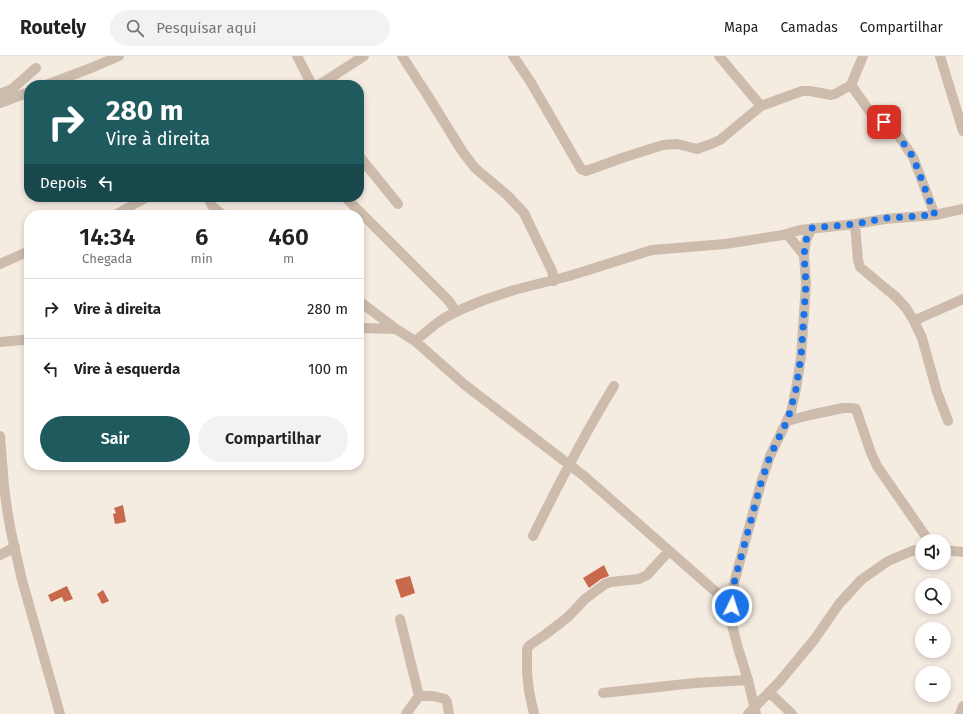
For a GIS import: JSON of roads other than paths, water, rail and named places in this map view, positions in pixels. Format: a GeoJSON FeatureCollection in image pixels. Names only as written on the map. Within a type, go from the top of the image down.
{"type":"FeatureCollection","features":[{"type":"Feature","properties":{"kind":"street"},"geometry":{"type":"LineString","coordinates":[[59,80],[119,56]]}},
{"type":"Feature","properties":{"kind":"street"},"geometry":{"type":"LineString","coordinates":[[298,56],[310,80]]}},
{"type":"Feature","properties":{"kind":"street"},"geometry":{"type":"LineString","coordinates":[[327,80],[364,56]]}},
{"type":"Feature","properties":{"kind":"street"},"geometry":{"type":"LineString","coordinates":[[402,56],[462,151],[484,176],[508,195],[524,213],[552,271],[554,280]]}},
{"type":"Feature","properties":{"kind":"street"},"geometry":{"type":"LineString","coordinates":[[513,56],[530,81],[580,169],[586,171],[663,145],[677,144],[698,149],[720,140],[761,106],[802,91],[831,95],[835,94],[852,85],[863,56]]}},
{"type":"Feature","properties":{"kind":"street"},"geometry":{"type":"LineString","coordinates":[[719,56],[761,106]]}},
{"type":"Feature","properties":{"kind":"street"},"geometry":{"type":"LineString","coordinates":[[940,56],[963,131]]}},
{"type":"Feature","properties":{"kind":"street"},"geometry":{"type":"LineString","coordinates":[[0,94],[12,89],[36,68]]}},
{"type":"Feature","properties":{"kind":"street"},"geometry":{"type":"LineString","coordinates":[[852,85],[873,116],[893,128],[913,157],[935,215]]}},
{"type":"Feature","properties":{"kind":"street"},"geometry":{"type":"LineString","coordinates":[[0,103],[24,94]]}},
{"type":"Feature","properties":{"kind":"street"},"geometry":{"type":"LineString","coordinates":[[364,162],[398,204]]}},
{"type":"Feature","properties":{"kind":"street"},"geometry":{"type":"LineString","coordinates":[[124,210],[138,202]]}},
{"type":"Feature","properties":{"kind":"street"},"geometry":{"type":"LineString","coordinates":[[210,202],[217,210]]}},
{"type":"Feature","properties":{"kind":"street"},"geometry":{"type":"LineString","coordinates":[[350,202],[358,210]]}},
{"type":"Feature","properties":{"kind":"street"},"geometry":{"type":"LineString","coordinates":[[415,341],[437,323],[456,312],[484,300],[652,250],[725,244],[787,234],[812,228],[856,224],[885,218],[935,215],[963,209]]}},
{"type":"Feature","properties":{"kind":"street"},"geometry":{"type":"LineString","coordinates":[[364,216],[449,301],[456,312]]}},
{"type":"Feature","properties":{"kind":"street"},"geometry":{"type":"LineString","coordinates":[[856,224],[858,260],[860,267],[896,296],[914,321],[922,338],[937,392],[948,421]]}},
{"type":"Feature","properties":{"kind":"street"},"geometry":{"type":"LineString","coordinates":[[752,712],[748,680],[732,624],[734,583],[761,483],[770,456],[787,421],[796,389],[801,357],[806,284],[804,255],[806,240],[812,228]]}},
{"type":"Feature","properties":{"kind":"street"},"geometry":{"type":"LineString","coordinates":[[787,234],[804,255]]}},
{"type":"Feature","properties":{"kind":"street"},"geometry":{"type":"LineString","coordinates":[[0,264],[24,253]]}},
{"type":"Feature","properties":{"kind":"street"},"geometry":{"type":"LineString","coordinates":[[914,321],[963,298]]}},
{"type":"Feature","properties":{"kind":"street"},"geometry":{"type":"LineString","coordinates":[[364,305],[396,329],[415,341],[465,385],[584,476],[732,606]]}},
{"type":"Feature","properties":{"kind":"street"},"geometry":{"type":"LineString","coordinates":[[364,328],[396,329]]}},
{"type":"Feature","properties":{"kind":"street"},"geometry":{"type":"LineString","coordinates":[[0,342],[24,340]]}},
{"type":"Feature","properties":{"kind":"street"},"geometry":{"type":"LineString","coordinates":[[533,536],[569,464],[595,416],[614,386]]}},
{"type":"Feature","properties":{"kind":"street"},"geometry":{"type":"LineString","coordinates":[[787,421],[843,408],[851,408],[856,410],[878,466],[924,534]]}},
{"type":"Feature","properties":{"kind":"street"},"geometry":{"type":"LineString","coordinates":[[0,436],[6,502],[22,580],[60,714]]}},
{"type":"Feature","properties":{"kind":"street"},"geometry":{"type":"LineString","coordinates":[[0,555],[15,547]]}},
{"type":"Feature","properties":{"kind":"street"},"geometry":{"type":"LineString","coordinates":[[752,712],[814,640],[839,604],[861,580],[888,561],[915,550]]}},
{"type":"Feature","properties":{"kind":"street"},"geometry":{"type":"LineString","coordinates":[[534,714],[528,685],[527,648],[568,617],[585,599],[605,584],[639,579],[647,575],[669,551]]}},
{"type":"Feature","properties":{"kind":"street"},"geometry":{"type":"LineString","coordinates":[[951,551],[963,552]]}},
{"type":"Feature","properties":{"kind":"street"},"geometry":{"type":"LineString","coordinates":[[400,619],[419,696],[406,714]]}},
{"type":"Feature","properties":{"kind":"street"},"geometry":{"type":"LineString","coordinates":[[603,693],[696,683],[748,680]]}},
{"type":"Feature","properties":{"kind":"street"},"geometry":{"type":"LineString","coordinates":[[769,692],[792,714]]}},
{"type":"Feature","properties":{"kind":"street"},"geometry":{"type":"LineString","coordinates":[[419,696],[434,696],[445,699],[450,714]]}},
{"type":"Feature","properties":{"kind":"street"},"geometry":{"type":"LineString","coordinates":[[960,714],[963,706]]}}]}
